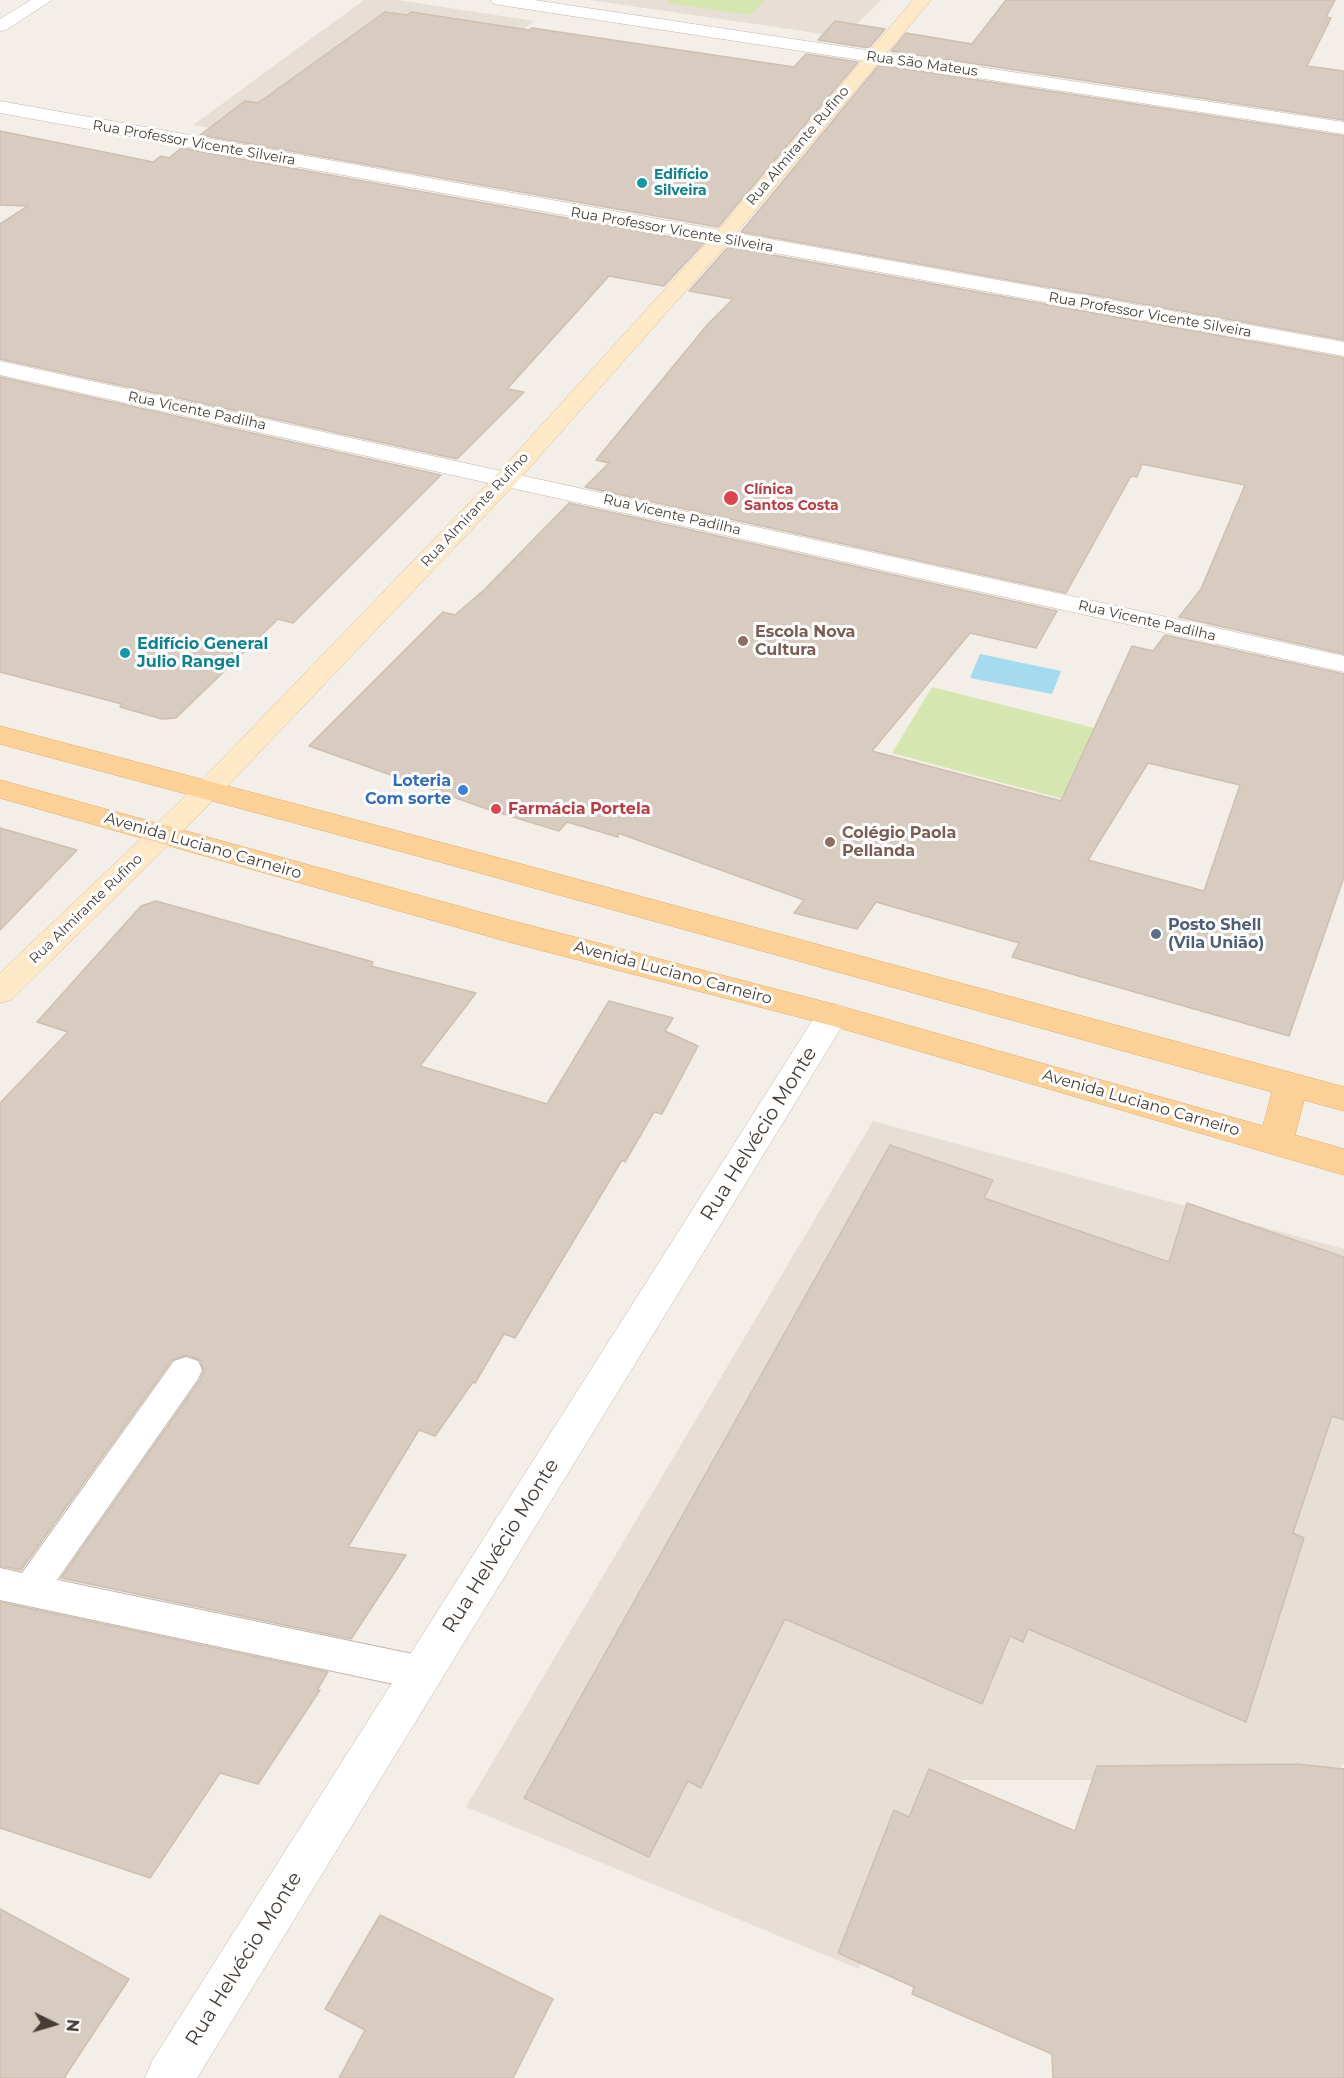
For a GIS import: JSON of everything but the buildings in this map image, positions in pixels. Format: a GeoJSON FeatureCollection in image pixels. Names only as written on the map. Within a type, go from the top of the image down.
{"type":"FeatureCollection","features":[{"type":"Feature","properties":{"kind":"main road"},"geometry":{"type":"LineString","coordinates":[[0,735],[451,855],[1344,1099]]}},
{"type":"Feature","properties":{"kind":"main road","name":"Avenida Luciano Carneiro"},"geometry":{"type":"LineString","coordinates":[[0,789],[509,931],[833,1015],[1344,1162]]}},
{"type":"Feature","properties":{"kind":"main road"},"geometry":{"type":"LineString","coordinates":[[1276,1142],[1291,1085]]}},
{"type":"Feature","properties":{"kind":"street"},"geometry":{"type":"LineString","coordinates":[[0,26],[43,0]]}},
{"type":"Feature","properties":{"kind":"street","name":"Rua São Mateus"},"geometry":{"type":"LineString","coordinates":[[500,0],[1344,128]]}},
{"type":"Feature","properties":{"kind":"street","name":"Rua Almirante Rufino"},"geometry":{"type":"LineString","coordinates":[[0,992],[207,791],[507,478],[721,239],[922,0]]}},
{"type":"Feature","properties":{"kind":"street","name":"Rua Professor Vicente Silveira"},"geometry":{"type":"LineString","coordinates":[[0,107],[721,239],[1344,349]]}},
{"type":"Feature","properties":{"kind":"street","name":"Rua Vicente Padilha"},"geometry":{"type":"LineString","coordinates":[[0,368],[1344,664]]}},
{"type":"Feature","properties":{"kind":"street","name":"Rua Helvécio Monte"},"geometry":{"type":"LineString","coordinates":[[169,2078],[833,1015]]}},
{"type":"Feature","properties":{"kind":"lane"},"geometry":{"type":"LineString","coordinates":[[186,1370],[15,1587],[422,1673]]}},
{"type":"Feature","properties":{"kind":"shaded area"},"geometry":{"type":"Polygon","coordinates":[[[364,0],[398,0],[534,21],[370,156],[193,125],[364,0]]]}},
{"type":"Feature","properties":{"kind":"shaded area"},"geometry":{"type":"Polygon","coordinates":[[[590,0],[881,0],[847,34],[837,36],[590,0]]]}},
{"type":"Feature","properties":{"kind":"shaded area"},"geometry":{"type":"Polygon","coordinates":[[[873,1121],[1344,1249],[1344,1762],[1334,1780],[932,1780],[859,1969],[466,1807],[873,1121]]]}},
{"type":"Feature","properties":{"kind":"green space"},"geometry":{"type":"Polygon","coordinates":[[[671,0],[766,0],[750,15],[667,3],[671,0]]]}},
{"type":"Feature","properties":{"kind":"green space"},"geometry":{"type":"Polygon","coordinates":[[[932,687],[1102,730],[1066,800],[892,753],[932,687]]]}},
{"type":"Feature","properties":{"kind":"water"},"geometry":{"type":"Polygon","coordinates":[[[980,654],[1061,671],[1052,694],[970,678],[980,654]]]}},
{"type":"Feature","properties":{"kind":"place","name":"Edifício Silveira"},"geometry":{"type":"Point","coordinates":[642,183]}},
{"type":"Feature","properties":{"kind":"place","name":"Clínica Santos Costa"},"geometry":{"type":"Point","coordinates":[731,498]}},
{"type":"Feature","properties":{"kind":"place","name":"Escola Nova Cultura"},"geometry":{"type":"Point","coordinates":[743,641]}},
{"type":"Feature","properties":{"kind":"place","name":"Edifício General Julio Rangel"},"geometry":{"type":"Point","coordinates":[125,653]}},
{"type":"Feature","properties":{"kind":"place","name":"Loteria Com sorte"},"geometry":{"type":"Point","coordinates":[463,790]}},
{"type":"Feature","properties":{"kind":"place","name":"Farmácia Portela"},"geometry":{"type":"Point","coordinates":[496,809]}},
{"type":"Feature","properties":{"kind":"place","name":"Colégio Paola Pellanda"},"geometry":{"type":"Point","coordinates":[830,842]}},
{"type":"Feature","properties":{"kind":"place","name":"Posto Shell (Vila União)"},"geometry":{"type":"Point","coordinates":[1156,934]}}]}
